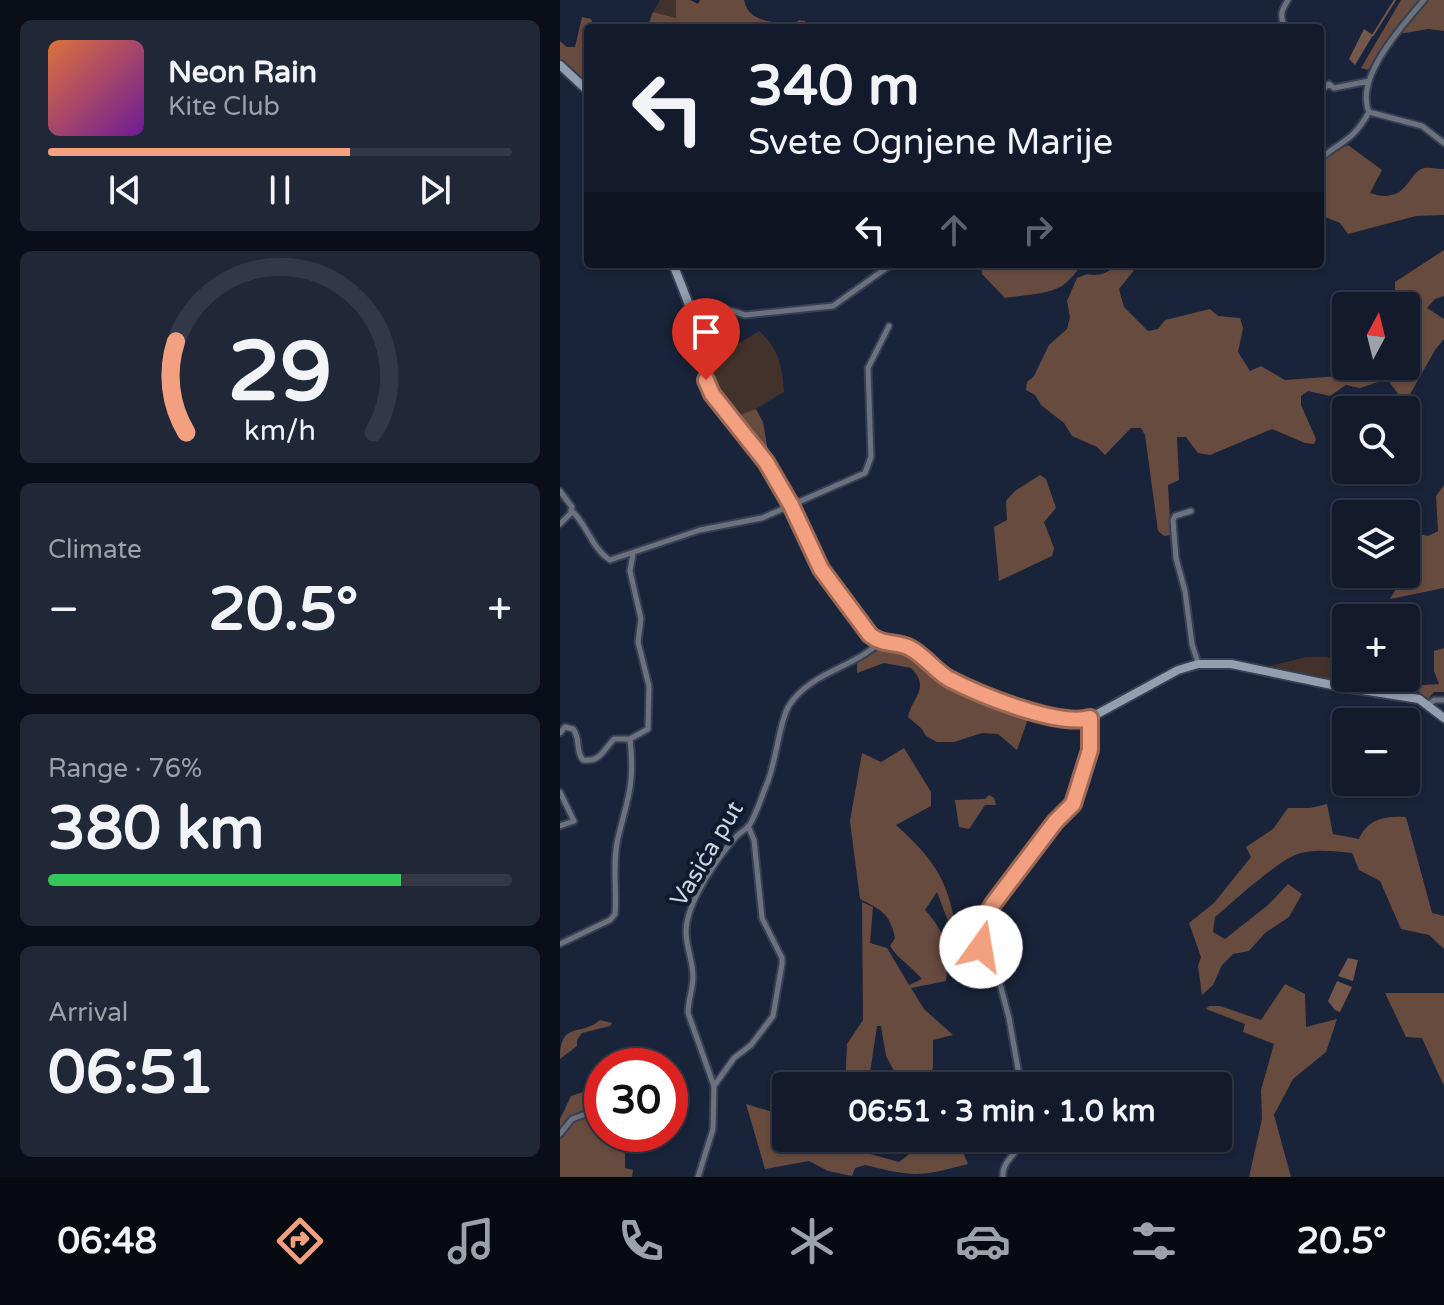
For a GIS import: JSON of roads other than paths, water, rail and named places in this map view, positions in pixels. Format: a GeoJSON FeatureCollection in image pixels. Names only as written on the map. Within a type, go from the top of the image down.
{"type":"FeatureCollection","features":[{"type":"Feature","properties":{"kind":"street"},"geometry":{"type":"LineString","coordinates":[[1284,24],[1281,13],[1288,0]]}},
{"type":"Feature","properties":{"kind":"street"},"geometry":{"type":"LineString","coordinates":[[1324,156],[1359,130],[1369,112],[1365,95],[1369,81],[1397,33],[1424,0]]}},
{"type":"Feature","properties":{"kind":"street"},"geometry":{"type":"LineString","coordinates":[[560,65],[584,87]]}},
{"type":"Feature","properties":{"kind":"street"},"geometry":{"type":"LineString","coordinates":[[1324,88],[1329,84],[1334,88],[1369,81]]}},
{"type":"Feature","properties":{"kind":"street"},"geometry":{"type":"LineString","coordinates":[[1369,112],[1422,126],[1444,143]]}},
{"type":"Feature","properties":{"kind":"street"},"geometry":{"type":"LineString","coordinates":[[675,268],[695,320],[708,387],[766,462],[791,505],[821,569],[863,628],[880,642],[909,648],[949,678],[1020,708],[1079,721],[1178,670],[1198,664],[1231,664],[1337,686],[1406,696],[1428,704],[1444,718]]}},
{"type":"Feature","properties":{"kind":"street"},"geometry":{"type":"LineString","coordinates":[[695,320],[719,307],[745,315],[833,306],[886,268]]}},
{"type":"Feature","properties":{"kind":"street"},"geometry":{"type":"LineString","coordinates":[[560,491],[605,557],[616,559],[700,530],[762,518],[825,493],[868,470],[871,457],[868,368],[889,326]]}},
{"type":"Feature","properties":{"kind":"street"},"geometry":{"type":"LineString","coordinates":[[560,524],[571,510]]}},
{"type":"Feature","properties":{"kind":"street"},"geometry":{"type":"LineString","coordinates":[[1191,511],[1175,516],[1173,520],[1176,558],[1198,664]]}},
{"type":"Feature","properties":{"kind":"street"},"geometry":{"type":"LineString","coordinates":[[560,733],[565,727],[576,733],[580,756],[586,760],[600,757],[614,739],[630,739],[648,729],[649,686],[638,642],[641,619],[630,571],[634,553]]}},
{"type":"Feature","properties":{"kind":"street","name":"Vasića put"},"geometry":{"type":"LineString","coordinates":[[698,1177],[713,1129],[714,1086],[688,1013],[693,981],[686,924],[694,902],[720,858],[736,836],[748,826],[771,776],[790,705],[821,675],[845,666],[880,642]]}},
{"type":"Feature","properties":{"kind":"street"},"geometry":{"type":"LineString","coordinates":[[1428,704],[1444,700]]}},
{"type":"Feature","properties":{"kind":"street"},"geometry":{"type":"LineString","coordinates":[[1019,1072],[1003,995],[978,937],[993,904],[1055,822],[1073,804],[1090,750],[1090,718]]}},
{"type":"Feature","properties":{"kind":"street"},"geometry":{"type":"LineString","coordinates":[[560,944],[610,920],[615,914],[618,837],[634,772],[630,739]]}},
{"type":"Feature","properties":{"kind":"street"},"geometry":{"type":"LineString","coordinates":[[560,792],[574,821],[560,826]]}},
{"type":"Feature","properties":{"kind":"street"},"geometry":{"type":"LineString","coordinates":[[714,1086],[734,1058],[751,1045],[776,1010],[782,958],[762,918],[754,840],[748,826]]}},
{"type":"Feature","properties":{"kind":"street"},"geometry":{"type":"LineString","coordinates":[[560,1134],[572,1119],[584,1115]]}},
{"type":"Feature","properties":{"kind":"street"},"geometry":{"type":"LineString","coordinates":[[1003,1177],[1006,1163],[1016,1152]]}},
{"type":"Feature","properties":{"kind":"waterway"},"geometry":{"type":"LineString","coordinates":[[1373,35],[1395,0]]}}]}
